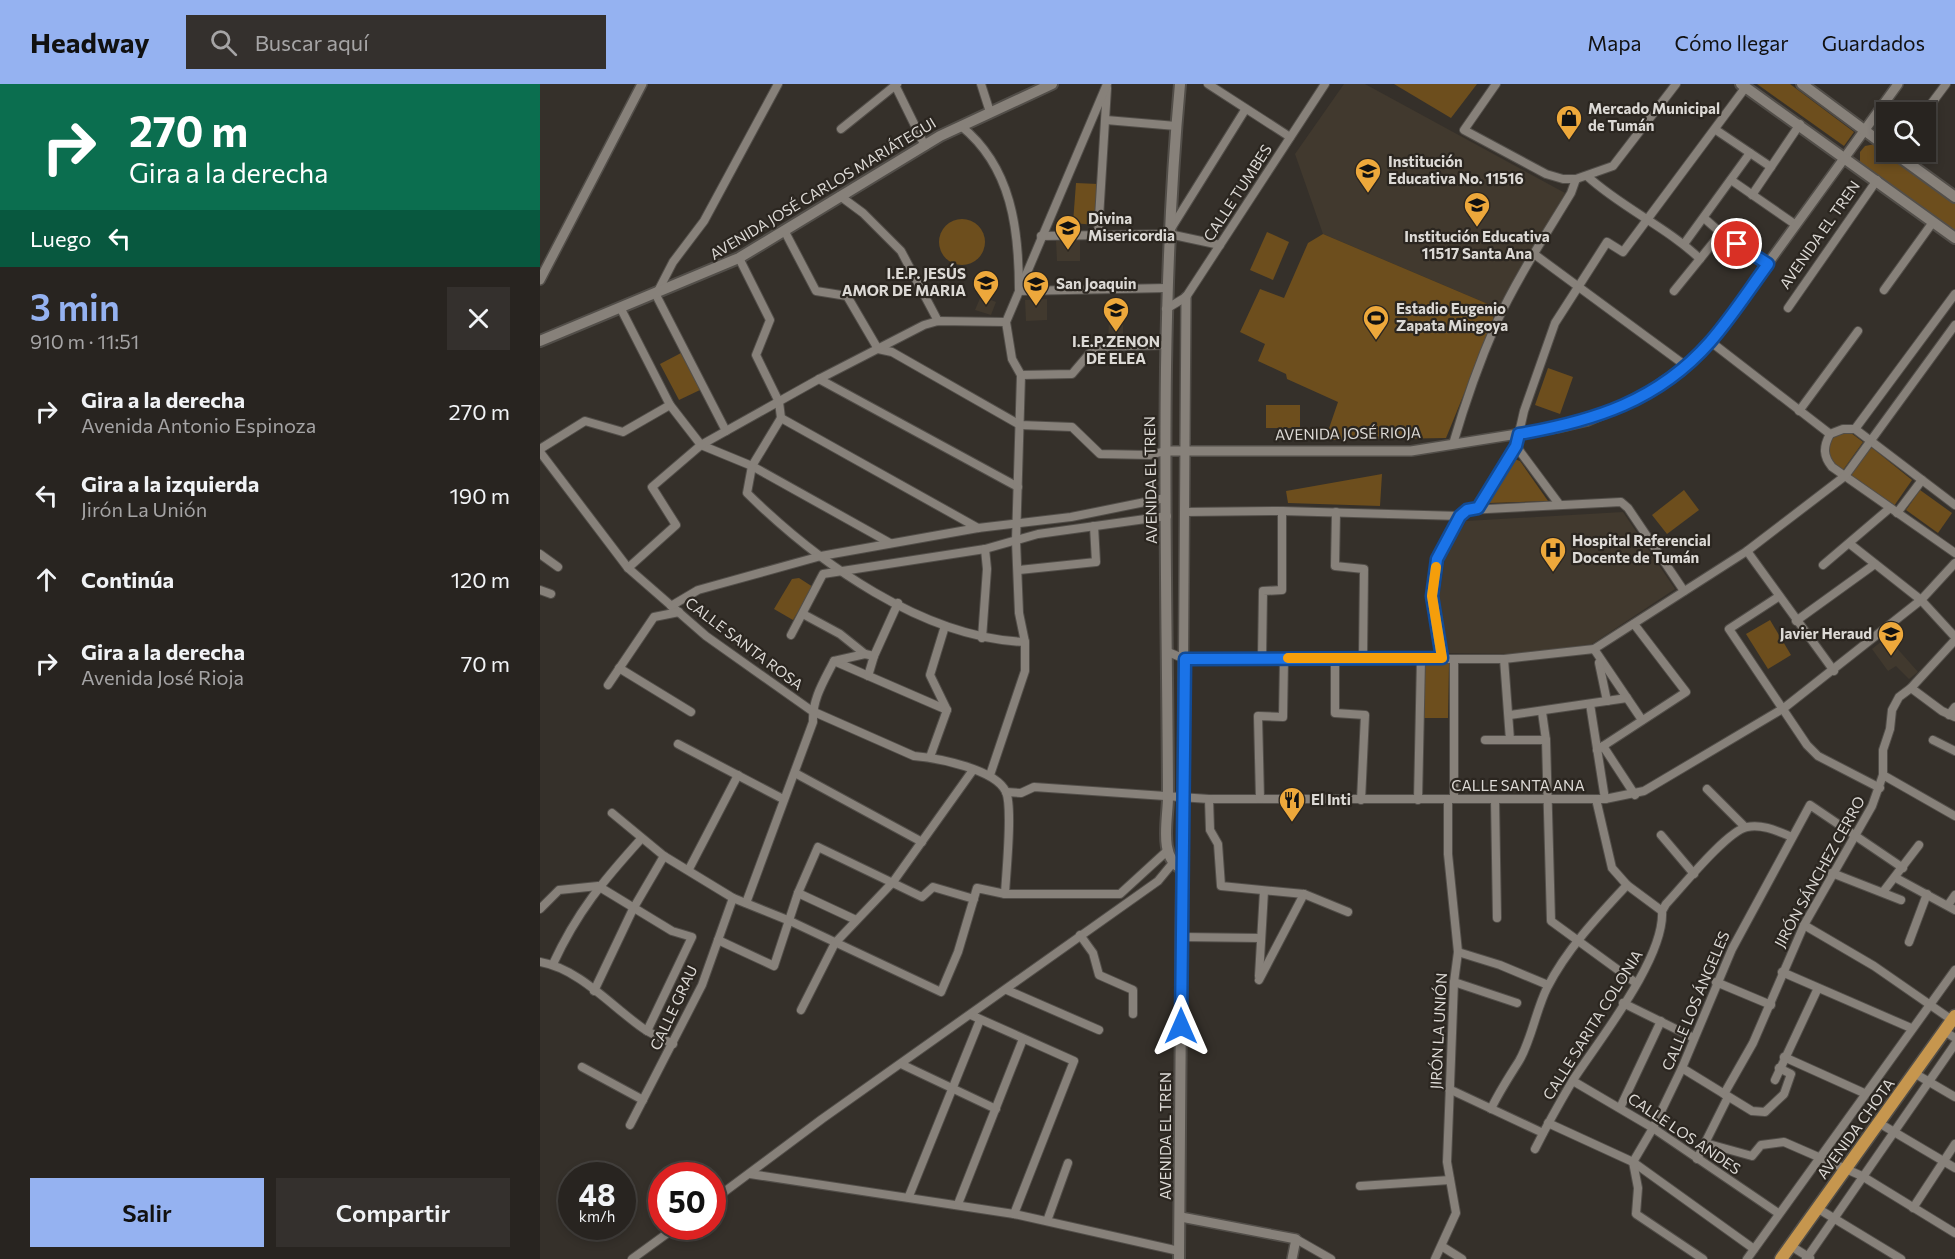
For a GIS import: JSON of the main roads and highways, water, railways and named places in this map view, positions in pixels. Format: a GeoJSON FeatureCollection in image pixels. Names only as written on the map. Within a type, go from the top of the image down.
{"type":"FeatureCollection","features":[{"type":"Feature","properties":{"kind":"highway","name":"AVENIDA CHOTA"},"geometry":{"type":"LineString","coordinates":[[1781,1259],[1954,1018]]}},
{"type":"Feature","properties":{"kind":"main road","name":"AVENIDA JOSÉ CARLOS MARIÁTEGUI"},"geometry":{"type":"LineString","coordinates":[[540,341],[656,295],[739,258],[925,146],[961,126],[1052,84]]}},
{"type":"Feature","properties":{"kind":"main road","name":"AVENIDA EL TREN"},"geometry":{"type":"LineString","coordinates":[[1179,1255],[1181,937],[1177,866],[1167,851],[1165,345],[1169,234],[1180,84]]}},
{"type":"Feature","properties":{"kind":"main road"},"geometry":{"type":"LineString","coordinates":[[1802,84],[1876,139]]}},
{"type":"Feature","properties":{"kind":"main road"},"geometry":{"type":"LineString","coordinates":[[1743,86],[1800,124],[1955,238]]}},
{"type":"Feature","properties":{"kind":"main road"},"geometry":{"type":"LineString","coordinates":[[1908,162],[1955,197]]}},
{"type":"Feature","properties":{"kind":"place","name":"Mercado Municipal de Tumán"},"geometry":{"type":"Point","coordinates":[1569,141]}},
{"type":"Feature","properties":{"kind":"place","name":"Institución Educativa No. 11516"},"geometry":{"type":"Point","coordinates":[1368,194]}},
{"type":"Feature","properties":{"kind":"place","name":"Institución Educativa 11517 Santa Ana"},"geometry":{"type":"Point","coordinates":[1477,228]}},
{"type":"Feature","properties":{"kind":"place","name":"Divina Misericordia"},"geometry":{"type":"Point","coordinates":[1068,251]}},
{"type":"Feature","properties":{"kind":"place","name":"I.E.P. JESÚS AMOR DE MARIA"},"geometry":{"type":"Point","coordinates":[986,306]}},
{"type":"Feature","properties":{"kind":"place","name":"San Joaquin"},"geometry":{"type":"Point","coordinates":[1036,307]}},
{"type":"Feature","properties":{"kind":"place","name":"I.E.P.ZENON DE ELEA"},"geometry":{"type":"Point","coordinates":[1116,333]}},
{"type":"Feature","properties":{"kind":"place","name":"Estadio Eugenio Zapata Mingoya"},"geometry":{"type":"Point","coordinates":[1376,341]}},
{"type":"Feature","properties":{"kind":"place","name":"Hospital Referencial Docente de Tumán"},"geometry":{"type":"Point","coordinates":[1553,573]}},
{"type":"Feature","properties":{"kind":"place","name":"Javier Heraud"},"geometry":{"type":"Point","coordinates":[1891,657]}},
{"type":"Feature","properties":{"kind":"place","name":"El Inti"},"geometry":{"type":"Point","coordinates":[1292,823]}}]}
